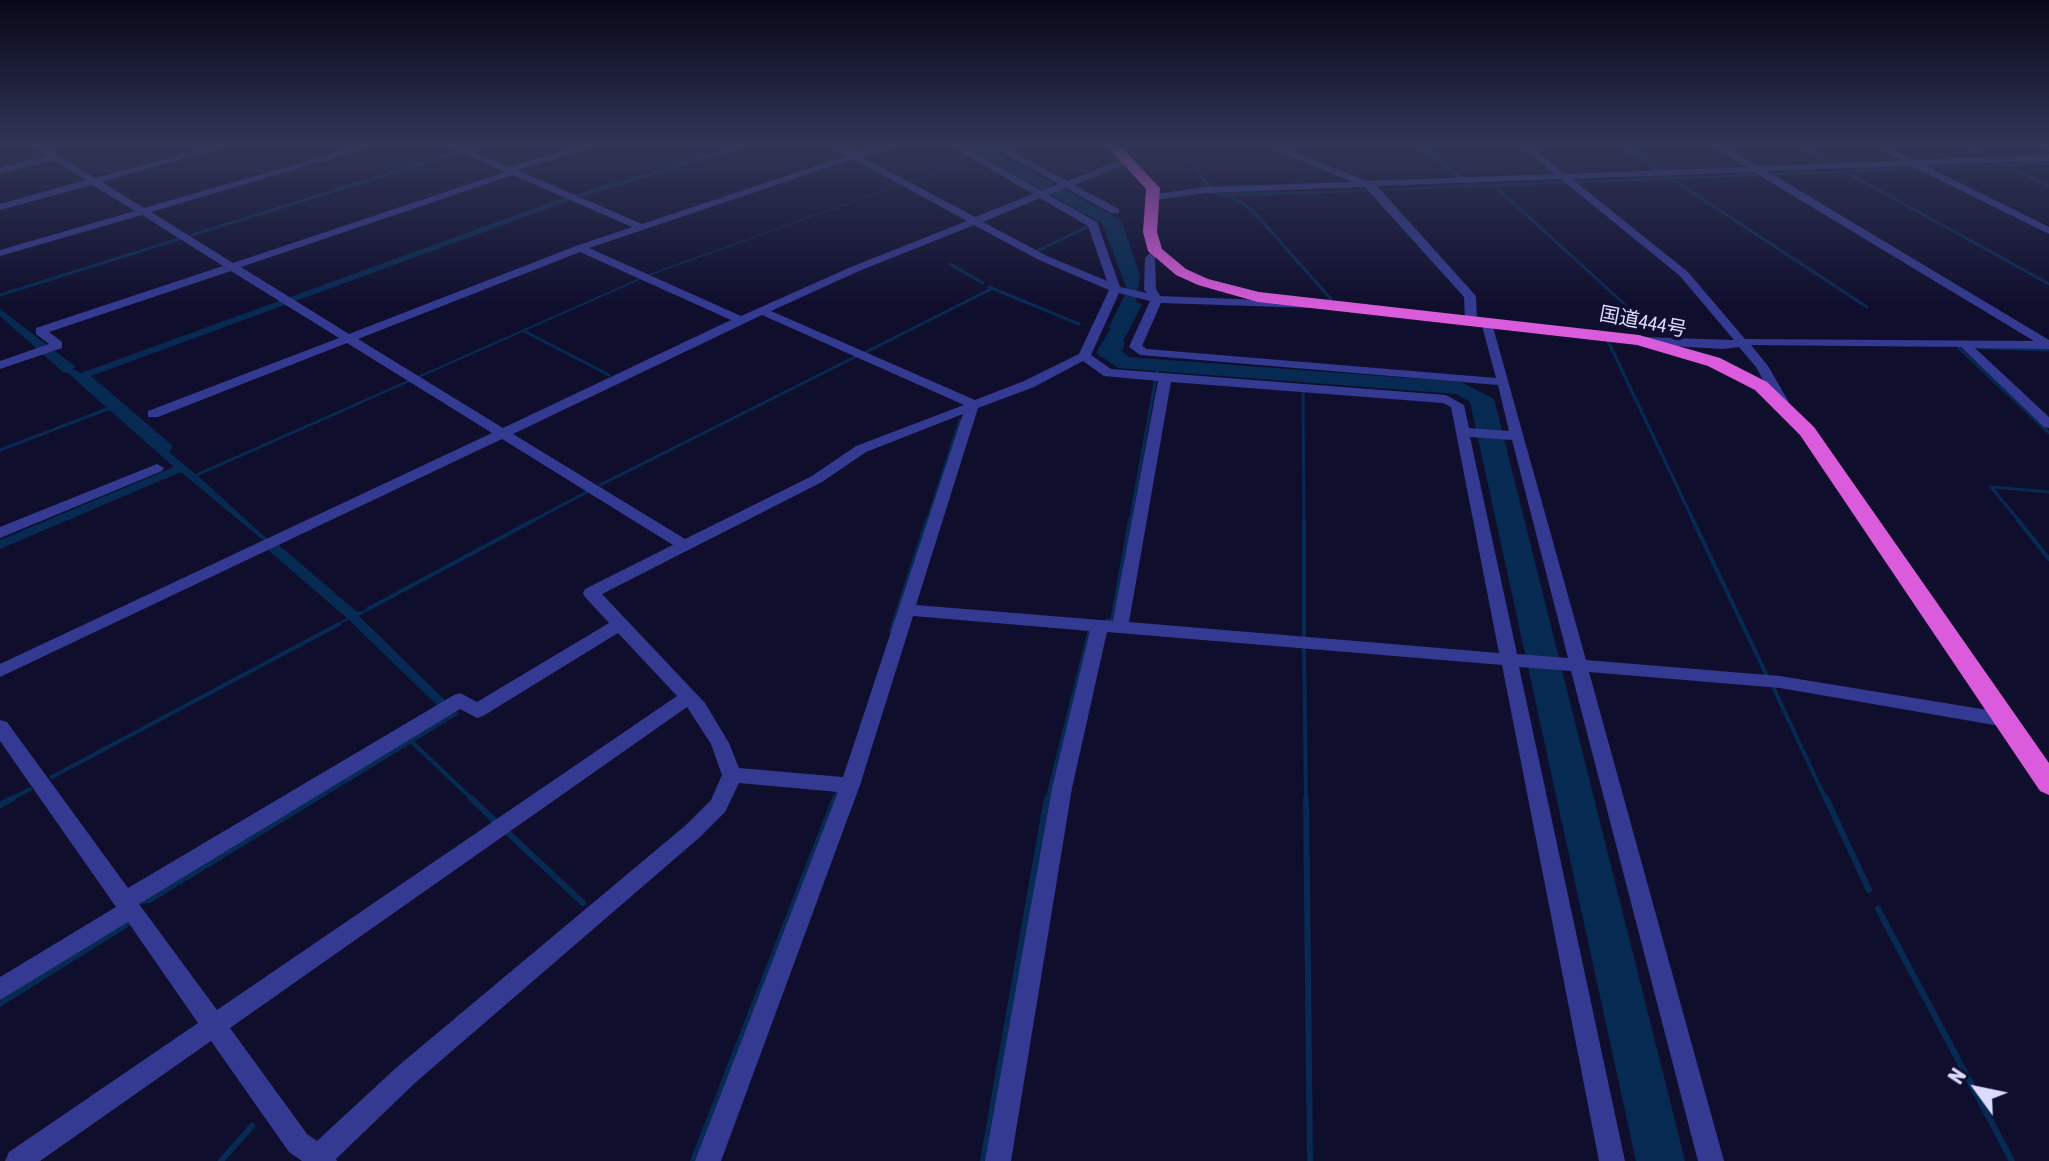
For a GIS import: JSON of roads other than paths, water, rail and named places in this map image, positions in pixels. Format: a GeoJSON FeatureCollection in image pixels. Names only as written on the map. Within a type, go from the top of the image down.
{"type":"FeatureCollection","features":[{"type":"Feature","properties":{"kind":"highway"},"geometry":{"type":"LineString","coordinates":[[1155,199],[1150,232],[1155,251]]}},
{"type":"Feature","properties":{"kind":"highway","name":"国道444号"},"geometry":{"type":"LineString","coordinates":[[1155,251],[1181,272],[1203,282],[1258,297],[1639,340],[1714,362],[1761,386],[1783,404],[1807,431],[2049,784]]}},
{"type":"Feature","properties":{"kind":"street"},"geometry":{"type":"LineString","coordinates":[[0,207],[30,199]]}},
{"type":"Feature","properties":{"kind":"street"},"geometry":{"type":"LineString","coordinates":[[123,199],[685,546]]}},
{"type":"Feature","properties":{"kind":"street"},"geometry":{"type":"LineString","coordinates":[[0,253],[187,199]]}},
{"type":"Feature","properties":{"kind":"street"},"geometry":{"type":"LineString","coordinates":[[0,365],[58,345],[40,331],[428,199]]}},
{"type":"Feature","properties":{"kind":"street"},"geometry":{"type":"LineString","coordinates":[[576,199],[641,227]]}},
{"type":"Feature","properties":{"kind":"street"},"geometry":{"type":"LineString","coordinates":[[153,414],[580,248],[724,199]]}},
{"type":"Feature","properties":{"kind":"street"},"geometry":{"type":"LineString","coordinates":[[935,199],[1043,258],[1115,289],[1151,298],[1317,304]]}},
{"type":"Feature","properties":{"kind":"street"},"geometry":{"type":"LineString","coordinates":[[0,671],[501,431],[741,320],[1030,199]]}},
{"type":"Feature","properties":{"kind":"street"},"geometry":{"type":"LineString","coordinates":[[0,727],[298,1143],[318,1160],[407,1074],[693,831],[718,806],[732,775],[720,743],[689,697],[591,593],[817,479],[861,449],[1029,384],[1084,356],[1115,289],[1093,224],[1052,199]]}},
{"type":"Feature","properties":{"kind":"street"},"geometry":{"type":"LineString","coordinates":[[1092,199],[1115,211]]}},
{"type":"Feature","properties":{"kind":"street"},"geometry":{"type":"LineString","coordinates":[[1382,199],[1470,296],[1502,382],[1572,666],[1711,1161]]}},
{"type":"Feature","properties":{"kind":"street"},"geometry":{"type":"LineString","coordinates":[[1593,199],[1684,274],[1762,366],[1783,404]]}},
{"type":"Feature","properties":{"kind":"street"},"geometry":{"type":"LineString","coordinates":[[1806,199],[2049,345]]}},
{"type":"Feature","properties":{"kind":"street"},"geometry":{"type":"LineString","coordinates":[[1984,199],[2049,231]]}},
{"type":"Feature","properties":{"kind":"street"},"geometry":{"type":"LineString","coordinates":[[580,248],[741,320]]}},
{"type":"Feature","properties":{"kind":"street"},"geometry":{"type":"LineString","coordinates":[[1155,251],[1150,258],[1151,298],[1133,339],[1135,347],[1144,352],[1502,382]]}},
{"type":"Feature","properties":{"kind":"street"},"geometry":{"type":"LineString","coordinates":[[762,311],[973,404]]}},
{"type":"Feature","properties":{"kind":"street"},"geometry":{"type":"LineString","coordinates":[[1639,340],[2049,345]]}},
{"type":"Feature","properties":{"kind":"street"},"geometry":{"type":"LineString","coordinates":[[1965,345],[2049,424]]}},
{"type":"Feature","properties":{"kind":"street"},"geometry":{"type":"LineString","coordinates":[[1084,356],[1108,373],[1446,399],[1457,405],[1515,661],[1612,1161]]}},
{"type":"Feature","properties":{"kind":"street"},"geometry":{"type":"LineString","coordinates":[[998,1161],[1062,788],[1110,626],[1159,378]]}},
{"type":"Feature","properties":{"kind":"street"},"geometry":{"type":"LineString","coordinates":[[708,1161],[850,785],[973,404]]}},
{"type":"Feature","properties":{"kind":"street"},"geometry":{"type":"LineString","coordinates":[[1463,432],[1516,436]]}},
{"type":"Feature","properties":{"kind":"street"},"geometry":{"type":"LineString","coordinates":[[0,533],[157,468]]}},
{"type":"Feature","properties":{"kind":"street"},"geometry":{"type":"LineString","coordinates":[[908,610],[1780,682],[2006,720]]}},
{"type":"Feature","properties":{"kind":"street"},"geometry":{"type":"LineString","coordinates":[[0,989],[128,905],[460,700],[477,711],[620,624]]}},
{"type":"Feature","properties":{"kind":"street"},"geometry":{"type":"LineString","coordinates":[[18,1161],[689,697]]}},
{"type":"Feature","properties":{"kind":"street"},"geometry":{"type":"LineString","coordinates":[[732,775],[850,785]]}},
{"type":"Feature","properties":{"kind":"water"},"geometry":{"type":"Polygon","coordinates":[[[560,199],[574,199],[91,376],[173,446],[169,452],[195,474],[649,274],[861,199],[651,275],[198,476],[265,537],[279,545],[357,612],[373,608],[359,616],[459,714],[150,903],[139,904],[440,708],[349,620],[334,626],[347,618],[268,550],[271,547],[181,472],[0,549],[0,540],[174,467],[72,374],[63,372],[0,316],[0,309],[76,367],[72,369],[81,373],[560,199]]]}},
{"type":"Feature","properties":{"kind":"water"},"geometry":{"type":"Polygon","coordinates":[[[1059,199],[1083,199],[1121,220],[1140,275],[1136,302],[1142,304],[1123,342],[1122,351],[1129,357],[1461,382],[1494,399],[1685,1161],[1636,1161],[1470,402],[1456,394],[1118,368],[1096,353],[1111,328],[1073,323],[1109,327],[1124,297],[1126,287],[1102,223],[1059,199]]]}},
{"type":"Feature","properties":{"kind":"water"},"geometry":{"type":"Polygon","coordinates":[[[126,921],[131,925],[0,1007],[0,999],[126,921]]]}},
{"type":"Feature","properties":{"kind":"waterway"},"geometry":{"type":"LineString","coordinates":[[192,235],[307,199]]}},
{"type":"Feature","properties":{"kind":"waterway"},"geometry":{"type":"LineString","coordinates":[[1235,199],[1251,209],[1331,299]]}},
{"type":"Feature","properties":{"kind":"waterway"},"geometry":{"type":"LineString","coordinates":[[1509,199],[1655,332]]}},
{"type":"Feature","properties":{"kind":"waterway"},"geometry":{"type":"LineString","coordinates":[[1703,199],[1867,307]]}},
{"type":"Feature","properties":{"kind":"waterway"},"geometry":{"type":"LineString","coordinates":[[1895,199],[2049,284]]}},
{"type":"Feature","properties":{"kind":"waterway"},"geometry":{"type":"LineString","coordinates":[[1039,250],[1089,226]]}},
{"type":"Feature","properties":{"kind":"waterway"},"geometry":{"type":"LineString","coordinates":[[0,295],[179,239]]}},
{"type":"Feature","properties":{"kind":"waterway"},"geometry":{"type":"LineString","coordinates":[[950,264],[983,283]]}},
{"type":"Feature","properties":{"kind":"waterway"},"geometry":{"type":"LineString","coordinates":[[864,353],[992,288]]}},
{"type":"Feature","properties":{"kind":"waterway"},"geometry":{"type":"LineString","coordinates":[[992,288],[1079,324]]}},
{"type":"Feature","properties":{"kind":"waterway"},"geometry":{"type":"LineString","coordinates":[[524,331],[609,375]]}},
{"type":"Feature","properties":{"kind":"waterway"},"geometry":{"type":"LineString","coordinates":[[1608,341],[1694,522]]}},
{"type":"Feature","properties":{"kind":"waterway"},"geometry":{"type":"LineString","coordinates":[[1959,348],[2049,433]]}},
{"type":"Feature","properties":{"kind":"waterway"},"geometry":{"type":"LineString","coordinates":[[1979,348],[2049,350]]}},
{"type":"Feature","properties":{"kind":"waterway"},"geometry":{"type":"LineString","coordinates":[[600,485],[855,357]]}},
{"type":"Feature","properties":{"kind":"waterway"},"geometry":{"type":"LineString","coordinates":[[1130,522],[1158,366]]}},
{"type":"Feature","properties":{"kind":"waterway"},"geometry":{"type":"LineString","coordinates":[[1303,391],[1304,522]]}},
{"type":"Feature","properties":{"kind":"waterway"},"geometry":{"type":"LineString","coordinates":[[0,450],[110,408]]}},
{"type":"Feature","properties":{"kind":"waterway"},"geometry":{"type":"LineString","coordinates":[[927,522],[960,420]]}},
{"type":"Feature","properties":{"kind":"waterway"},"geometry":{"type":"LineString","coordinates":[[2020,522],[1991,487],[2049,492]]}},
{"type":"Feature","properties":{"kind":"waterway"},"geometry":{"type":"LineString","coordinates":[[530,522],[587,492]]}},
{"type":"Feature","properties":{"kind":"waterway"},"geometry":{"type":"LineString","coordinates":[[368,609],[534,520]]}},
{"type":"Feature","properties":{"kind":"waterway"},"geometry":{"type":"LineString","coordinates":[[891,631],[927,520]]}},
{"type":"Feature","properties":{"kind":"waterway"},"geometry":{"type":"LineString","coordinates":[[1108,621],[1112,621],[1130,520]]}},
{"type":"Feature","properties":{"kind":"waterway"},"geometry":{"type":"LineString","coordinates":[[1693,520],[1767,676]]}},
{"type":"Feature","properties":{"kind":"waterway"},"geometry":{"type":"LineString","coordinates":[[2018,520],[2049,559]]}},
{"type":"Feature","properties":{"kind":"waterway"},"geometry":{"type":"LineString","coordinates":[[1304,522],[1304,637]]}},
{"type":"Feature","properties":{"kind":"waterway"},"geometry":{"type":"LineString","coordinates":[[52,777],[339,624]]}},
{"type":"Feature","properties":{"kind":"waterway"},"geometry":{"type":"LineString","coordinates":[[1047,800],[1090,629]]}},
{"type":"Feature","properties":{"kind":"waterway"},"geometry":{"type":"LineString","coordinates":[[1304,650],[1306,800]]}},
{"type":"Feature","properties":{"kind":"waterway"},"geometry":{"type":"LineString","coordinates":[[1774,689],[1826,800]]}},
{"type":"Feature","properties":{"kind":"waterway"},"geometry":{"type":"LineString","coordinates":[[411,741],[473,800]]}},
{"type":"Feature","properties":{"kind":"waterway"},"geometry":{"type":"LineString","coordinates":[[9,800],[30,789]]}},
{"type":"Feature","properties":{"kind":"waterway"},"geometry":{"type":"LineString","coordinates":[[834,800],[838,791]]}},
{"type":"Feature","properties":{"kind":"waterway"},"geometry":{"type":"LineString","coordinates":[[0,805],[13,798]]}},
{"type":"Feature","properties":{"kind":"waterway"},"geometry":{"type":"LineString","coordinates":[[471,798],[496,822]]}},
{"type":"Feature","properties":{"kind":"waterway"},"geometry":{"type":"LineString","coordinates":[[693,1161],[835,798]]}},
{"type":"Feature","properties":{"kind":"waterway"},"geometry":{"type":"LineString","coordinates":[[983,1161],[1047,798]]}},
{"type":"Feature","properties":{"kind":"waterway"},"geometry":{"type":"LineString","coordinates":[[1306,798],[1310,1161]]}},
{"type":"Feature","properties":{"kind":"waterway"},"geometry":{"type":"LineString","coordinates":[[1826,798],[1869,890]]}},
{"type":"Feature","properties":{"kind":"waterway"},"geometry":{"type":"LineString","coordinates":[[506,831],[583,903]]}},
{"type":"Feature","properties":{"kind":"waterway"},"geometry":{"type":"LineString","coordinates":[[1878,909],[2012,1161]]}},
{"type":"Feature","properties":{"kind":"waterway"},"geometry":{"type":"LineString","coordinates":[[221,1161],[252,1126]]}}]}
